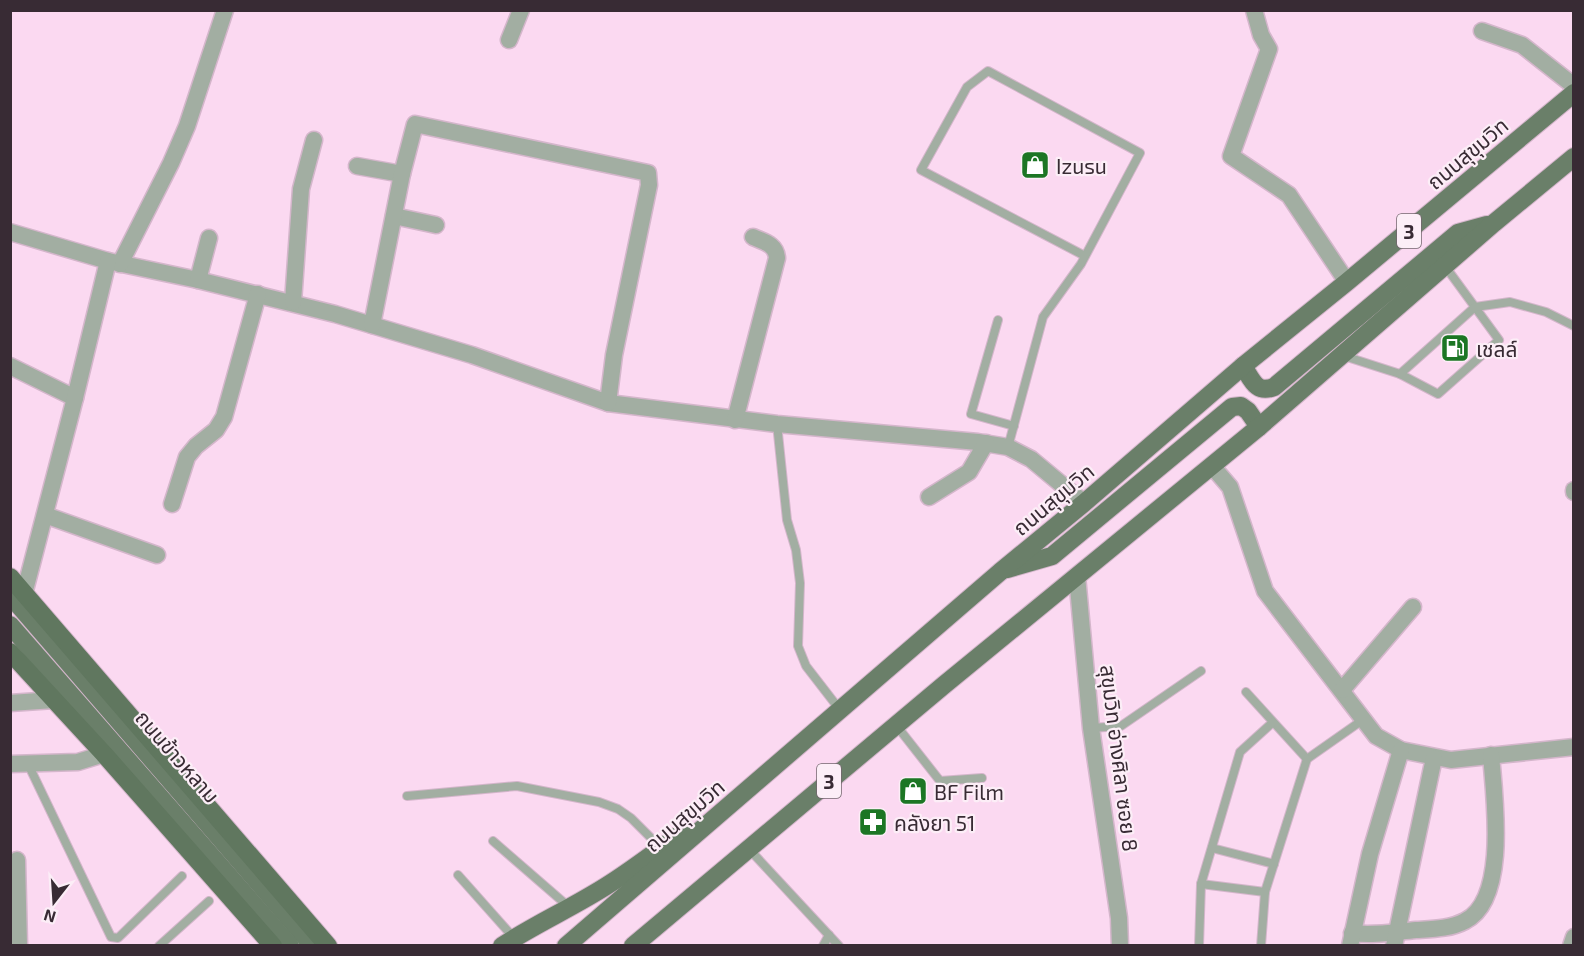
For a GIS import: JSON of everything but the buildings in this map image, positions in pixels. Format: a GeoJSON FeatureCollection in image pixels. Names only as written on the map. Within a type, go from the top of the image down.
{"type":"FeatureCollection","features":[{"type":"Feature","properties":{"kind":"highway"},"geometry":{"type":"LineString","coordinates":[[10,578],[17,595],[328,945]]}},
{"type":"Feature","properties":{"kind":"highway"},"geometry":{"type":"LineString","coordinates":[[11,658],[104,754],[273,945]]}},
{"type":"Feature","properties":{"kind":"main road","name":"ถนนสุขุมวิท"},"geometry":{"type":"LineString","coordinates":[[566,945],[1243,366],[1574,93]]}},
{"type":"Feature","properties":{"kind":"main road","name":"3"},"geometry":{"type":"LineString","coordinates":[[633,945],[896,725],[1259,427],[1494,222],[1574,157]]}},
{"type":"Feature","properties":{"kind":"main road"},"geometry":{"type":"LineString","coordinates":[[1243,366],[1258,388],[1265,390],[1274,387],[1458,233],[1494,222]]}},
{"type":"Feature","properties":{"kind":"main road"},"geometry":{"type":"LineString","coordinates":[[1000,572],[1052,556],[1232,407],[1241,406],[1248,411],[1259,427]]}},
{"type":"Feature","properties":{"kind":"main road","name":"ถนนข้าวหลาม"},"geometry":{"type":"LineString","coordinates":[[17,595],[34,623],[313,945]]}},
{"type":"Feature","properties":{"kind":"main road","name":"ถนนข้าวหลาม"},"geometry":{"type":"LineString","coordinates":[[15,630],[290,945]]}},
{"type":"Feature","properties":{"kind":"main road"},"geometry":{"type":"LineString","coordinates":[[508,942],[530,927],[569,908],[611,883],[786,758]]}},
{"type":"Feature","properties":{"kind":"street"},"geometry":{"type":"LineString","coordinates":[[17,595],[45,515],[75,398],[114,262],[171,163],[187,126],[225,10]]}},
{"type":"Feature","properties":{"kind":"street"},"geometry":{"type":"LineString","coordinates":[[509,40],[522,10]]}},
{"type":"Feature","properties":{"kind":"street"},"geometry":{"type":"LineString","coordinates":[[1254,10],[1261,35],[1269,49],[1231,156],[1289,195],[1347,282]]}},
{"type":"Feature","properties":{"kind":"street"},"geometry":{"type":"LineString","coordinates":[[1482,31],[1522,45],[1574,86]]}},
{"type":"Feature","properties":{"kind":"street"},"geometry":{"type":"LineString","coordinates":[[372,325],[402,174],[415,124],[648,173],[649,185],[614,355],[608,403]]}},
{"type":"Feature","properties":{"kind":"street"},"geometry":{"type":"LineString","coordinates":[[293,302],[302,189],[314,140]]}},
{"type":"Feature","properties":{"kind":"street"},"geometry":{"type":"LineString","coordinates":[[357,166],[402,174]]}},
{"type":"Feature","properties":{"kind":"street"},"geometry":{"type":"LineString","coordinates":[[394,216],[436,225]]}},
{"type":"Feature","properties":{"kind":"street"},"geometry":{"type":"LineString","coordinates":[[10,232],[114,262],[293,302],[472,356],[608,403],[735,420],[986,443],[1008,447],[1032,459],[1084,503]]}},
{"type":"Feature","properties":{"kind":"street"},"geometry":{"type":"LineString","coordinates":[[735,420],[777,258],[777,251],[773,246],[753,237]]}},
{"type":"Feature","properties":{"kind":"street"},"geometry":{"type":"LineString","coordinates":[[198,280],[209,238]]}},
{"type":"Feature","properties":{"kind":"street"},"geometry":{"type":"LineString","coordinates":[[172,504],[187,457],[196,446],[216,430],[224,417],[258,294]]}},
{"type":"Feature","properties":{"kind":"street"},"geometry":{"type":"LineString","coordinates":[[10,366],[75,398]]}},
{"type":"Feature","properties":{"kind":"street"},"geometry":{"type":"LineString","coordinates":[[929,497],[969,472],[986,443]]}},
{"type":"Feature","properties":{"kind":"street"},"geometry":{"type":"LineString","coordinates":[[1212,466],[1230,487],[1265,591],[1377,736],[1401,750],[1451,760],[1574,747]]}},
{"type":"Feature","properties":{"kind":"street"},"geometry":{"type":"LineString","coordinates":[[45,515],[158,555]]}},
{"type":"Feature","properties":{"kind":"street","name":"สุขุมวิท อ่างศิลา ซอย 8"},"geometry":{"type":"LineString","coordinates":[[1077,576],[1090,728],[1119,918],[1120,945]]}},
{"type":"Feature","properties":{"kind":"street"},"geometry":{"type":"LineString","coordinates":[[1342,690],[1413,606]]}},
{"type":"Feature","properties":{"kind":"street"},"geometry":{"type":"LineString","coordinates":[[10,703],[54,700]]}},
{"type":"Feature","properties":{"kind":"street"},"geometry":{"type":"LineString","coordinates":[[1401,750],[1370,854],[1351,939],[1379,935],[1395,938],[1447,927],[1466,920],[1483,903],[1497,854],[1491,755]]}},
{"type":"Feature","properties":{"kind":"street"},"geometry":{"type":"LineString","coordinates":[[10,764],[78,762],[104,754]]}},
{"type":"Feature","properties":{"kind":"street"},"geometry":{"type":"LineString","coordinates":[[1395,938],[1434,758]]}},
{"type":"Feature","properties":{"kind":"street"},"geometry":{"type":"LineString","coordinates":[[16,860],[15,909],[19,945]]}},
{"type":"Feature","properties":{"kind":"street"},"geometry":{"type":"LineString","coordinates":[[1571,945],[1574,937]]}},
{"type":"Feature","properties":{"kind":"lane"},"geometry":{"type":"LineString","coordinates":[[1008,447],[1043,317],[1085,256],[1140,153],[988,71],[967,87],[921,170],[1085,256]]}},
{"type":"Feature","properties":{"kind":"lane"},"geometry":{"type":"LineString","coordinates":[[1341,355],[1400,374],[1438,394],[1499,340],[1444,266]]}},
{"type":"Feature","properties":{"kind":"lane"},"geometry":{"type":"LineString","coordinates":[[1400,374],[1475,307],[1510,302],[1546,312],[1574,326]]}},
{"type":"Feature","properties":{"kind":"lane"},"geometry":{"type":"LineString","coordinates":[[998,320],[971,414],[1014,426]]}},
{"type":"Feature","properties":{"kind":"lane"},"geometry":{"type":"LineString","coordinates":[[777,424],[787,520],[796,550],[800,583],[798,646],[806,666],[840,710]]}},
{"type":"Feature","properties":{"kind":"lane"},"geometry":{"type":"LineString","coordinates":[[1090,728],[1121,726],[1201,671]]}},
{"type":"Feature","properties":{"kind":"lane"},"geometry":{"type":"LineString","coordinates":[[1246,692],[1307,759]]}},
{"type":"Feature","properties":{"kind":"lane"},"geometry":{"type":"LineString","coordinates":[[1261,945],[1265,892],[1307,759],[1364,720]]}},
{"type":"Feature","properties":{"kind":"lane"},"geometry":{"type":"LineString","coordinates":[[1199,945],[1201,884],[1240,752],[1272,723]]}},
{"type":"Feature","properties":{"kind":"lane"},"geometry":{"type":"LineString","coordinates":[[896,725],[940,781],[982,778]]}},
{"type":"Feature","properties":{"kind":"lane"},"geometry":{"type":"LineString","coordinates":[[28,764],[111,937],[118,938],[182,876]]}},
{"type":"Feature","properties":{"kind":"lane"},"geometry":{"type":"LineString","coordinates":[[407,796],[517,786],[599,802],[618,809],[631,818],[661,848]]}},
{"type":"Feature","properties":{"kind":"lane"},"geometry":{"type":"LineString","coordinates":[[493,841],[569,908]]}},
{"type":"Feature","properties":{"kind":"lane"},"geometry":{"type":"LineString","coordinates":[[1212,848],[1274,864]]}},
{"type":"Feature","properties":{"kind":"lane"},"geometry":{"type":"LineString","coordinates":[[748,849],[839,945]]}},
{"type":"Feature","properties":{"kind":"lane"},"geometry":{"type":"LineString","coordinates":[[458,875],[508,942]]}},
{"type":"Feature","properties":{"kind":"lane"},"geometry":{"type":"LineString","coordinates":[[1201,884],[1265,892]]}},
{"type":"Feature","properties":{"kind":"lane"},"geometry":{"type":"LineString","coordinates":[[159,945],[209,901]]}},
{"type":"Feature","properties":{"kind":"lane"},"geometry":{"type":"LineString","coordinates":[[823,945],[829,935]]}},
{"type":"Feature","properties":{"kind":"place","name":"Izusu"},"geometry":{"type":"Point","coordinates":[1035,165]}},
{"type":"Feature","properties":{"kind":"place","name":"เชลล์"},"geometry":{"type":"Point","coordinates":[1455,348]}},
{"type":"Feature","properties":{"kind":"place","name":"BF Film"},"geometry":{"type":"Point","coordinates":[913,791]}},
{"type":"Feature","properties":{"kind":"place","name":"คลังยา 51"},"geometry":{"type":"Point","coordinates":[873,822]}}]}
